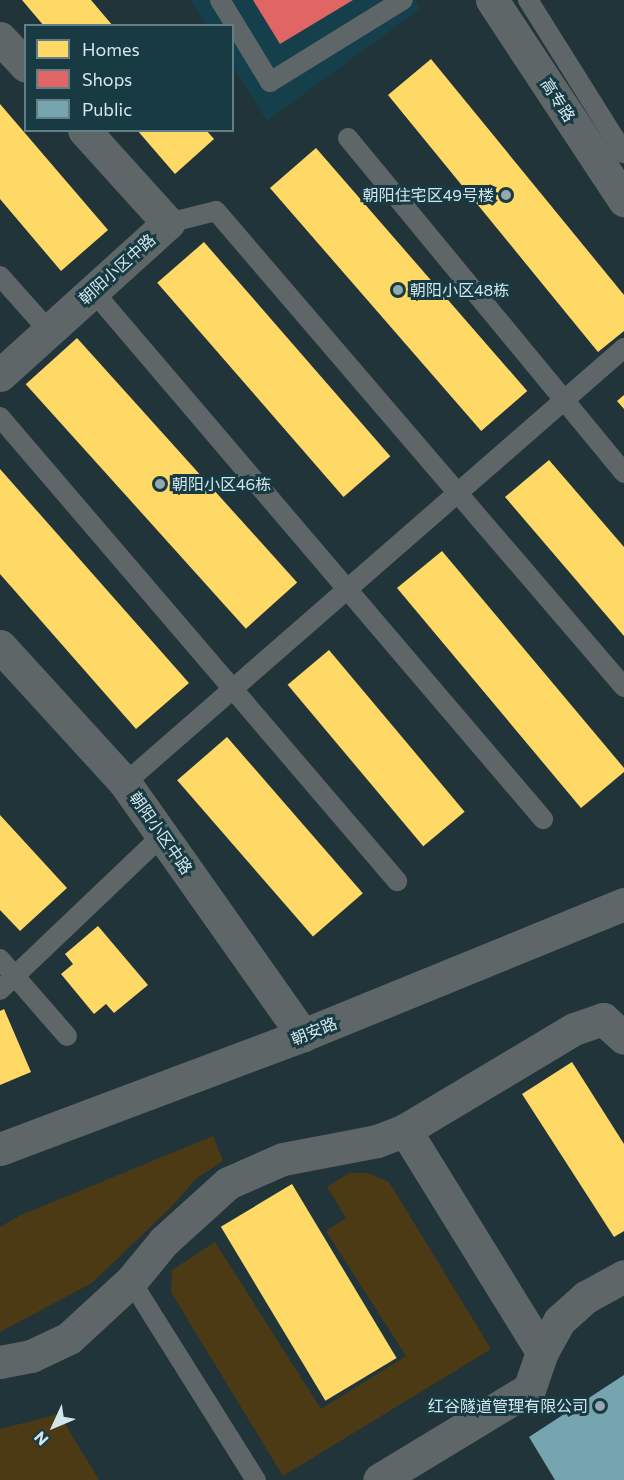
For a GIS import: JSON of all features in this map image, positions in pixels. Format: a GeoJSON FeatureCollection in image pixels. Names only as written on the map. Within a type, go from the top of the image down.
{"type":"FeatureCollection","features":[{"type":"Feature","properties":{"kind":"street","name":"高专路"},"geometry":{"type":"LineString","coordinates":[[492,0],[624,200]]}},
{"type":"Feature","properties":{"kind":"street"},"geometry":{"type":"LineString","coordinates":[[0,38],[24,64]]}},
{"type":"Feature","properties":{"kind":"street","name":"朝阳小区中路"},"geometry":{"type":"LineString","coordinates":[[0,375],[168,223],[86,132]]}},
{"type":"Feature","properties":{"kind":"street","name":"朝阳小区中路"},"geometry":{"type":"LineString","coordinates":[[0,646],[125,783],[303,1035]]}},
{"type":"Feature","properties":{"kind":"street","name":"朝安路"},"geometry":{"type":"LineString","coordinates":[[0,1149],[303,1035],[624,904]]}},
{"type":"Feature","properties":{"kind":"street"},"geometry":{"type":"LineString","coordinates":[[0,1362],[31,1356],[69,1338],[131,1281],[164,1241],[228,1182],[283,1158],[377,1141],[405,1130],[574,1029],[603,1019],[624,1038]]}},
{"type":"Feature","properties":{"kind":"street"},"geometry":{"type":"LineString","coordinates":[[405,1130],[542,1352]]}},
{"type":"Feature","properties":{"kind":"street"},"geometry":{"type":"LineString","coordinates":[[379,1480],[529,1389],[542,1352],[559,1321],[586,1297],[624,1276]]}},
{"type":"Feature","properties":{"kind":"lane"},"geometry":{"type":"LineString","coordinates":[[220,0],[270,82],[399,1]]}},
{"type":"Feature","properties":{"kind":"lane"},"geometry":{"type":"LineString","coordinates":[[528,0],[624,153]]}},
{"type":"Feature","properties":{"kind":"lane"},"geometry":{"type":"LineString","coordinates":[[348,138],[624,473]]}},
{"type":"Feature","properties":{"kind":"lane"},"geometry":{"type":"LineString","coordinates":[[168,223],[216,211],[624,687]]}},
{"type":"Feature","properties":{"kind":"lane"},"geometry":{"type":"LineString","coordinates":[[0,276],[49,331]]}},
{"type":"Feature","properties":{"kind":"lane"},"geometry":{"type":"LineString","coordinates":[[93,291],[543,819]]}},
{"type":"Feature","properties":{"kind":"lane"},"geometry":{"type":"LineString","coordinates":[[125,783],[624,348]]}},
{"type":"Feature","properties":{"kind":"lane"},"geometry":{"type":"LineString","coordinates":[[0,417],[397,881]]}},
{"type":"Feature","properties":{"kind":"lane"},"geometry":{"type":"LineString","coordinates":[[0,990],[163,835]]}},
{"type":"Feature","properties":{"kind":"lane"},"geometry":{"type":"LineString","coordinates":[[0,959],[67,1036]]}},
{"type":"Feature","properties":{"kind":"lane"},"geometry":{"type":"LineString","coordinates":[[131,1281],[256,1480]]}},
{"type":"Feature","properties":{"kind":"shaded area"},"geometry":{"type":"Polygon","coordinates":[[[190,0],[415,0],[420,9],[267,121],[234,69],[234,24],[205,24],[190,0]]]}},
{"type":"Feature","properties":{"kind":"shaded area"},"geometry":{"type":"Polygon","coordinates":[[[213,1136],[223,1161],[197,1178],[170,1208],[92,1283],[0,1332],[0,1227],[21,1215],[213,1136]]]}},
{"type":"Feature","properties":{"kind":"shaded area"},"geometry":{"type":"Polygon","coordinates":[[[349,1173],[367,1173],[389,1182],[491,1349],[283,1476],[171,1292],[172,1270],[215,1242],[321,1409],[406,1356],[326,1231],[346,1218],[327,1187],[349,1173]]]}},
{"type":"Feature","properties":{"kind":"shaded area"},"geometry":{"type":"Polygon","coordinates":[[[59,1414],[99,1480],[0,1480],[0,1429],[59,1414]]]}},
{"type":"Feature","properties":{"kind":"building: Homes"},"geometry":{"type":"Polygon","coordinates":[[[22,0],[91,0],[111,24],[42,24],[22,0]]]}},
{"type":"Feature","properties":{"kind":"building: Homes","name":"朝阳住宅区49号楼"},"geometry":{"type":"Polygon","coordinates":[[[431,59],[624,295],[624,331],[598,352],[388,95],[431,59]]]}},
{"type":"Feature","properties":{"kind":"building: Homes"},"geometry":{"type":"Polygon","coordinates":[[[0,104],[108,230],[61,271],[0,199],[0,104]]]}},
{"type":"Feature","properties":{"kind":"building: Homes"},"geometry":{"type":"Polygon","coordinates":[[[139,132],[208,132],[214,139],[175,174],[139,132]]]}},
{"type":"Feature","properties":{"kind":"building: Homes","name":"朝阳小区48栋"},"geometry":{"type":"Polygon","coordinates":[[[316,148],[527,391],[481,431],[270,188],[316,148]]]}},
{"type":"Feature","properties":{"kind":"building: Homes"},"geometry":{"type":"Polygon","coordinates":[[[204,242],[390,456],[344,497],[157,283],[204,242]]]}},
{"type":"Feature","properties":{"kind":"building: Homes","name":"朝阳小区46栋"},"geometry":{"type":"Polygon","coordinates":[[[77,338],[297,582],[246,629],[26,384],[77,338]]]}},
{"type":"Feature","properties":{"kind":"building: Homes"},"geometry":{"type":"Polygon","coordinates":[[[624,395],[624,409],[617,401],[624,395]]]}},
{"type":"Feature","properties":{"kind":"building: Homes"},"geometry":{"type":"Polygon","coordinates":[[[549,460],[624,547],[624,636],[505,497],[549,460]]]}},
{"type":"Feature","properties":{"kind":"building: Homes"},"geometry":{"type":"Polygon","coordinates":[[[0,469],[189,683],[136,729],[0,574],[0,469]]]}},
{"type":"Feature","properties":{"kind":"building: Homes"},"geometry":{"type":"Polygon","coordinates":[[[442,551],[624,768],[624,772],[581,808],[397,588],[442,551]]]}},
{"type":"Feature","properties":{"kind":"building: Homes"},"geometry":{"type":"Polygon","coordinates":[[[329,650],[465,812],[423,846],[288,685],[329,650]]]}},
{"type":"Feature","properties":{"kind":"building: Homes"},"geometry":{"type":"Polygon","coordinates":[[[227,737],[363,893],[313,937],[177,780],[227,737]]]}},
{"type":"Feature","properties":{"kind":"building: Homes"},"geometry":{"type":"Polygon","coordinates":[[[0,815],[67,888],[20,931],[0,910],[0,815]]]}},
{"type":"Feature","properties":{"kind":"building: Homes"},"geometry":{"type":"Polygon","coordinates":[[[98,926],[148,985],[114,1013],[106,1004],[94,1014],[61,974],[73,964],[65,954],[98,926]]]}},
{"type":"Feature","properties":{"kind":"building: Homes"},"geometry":{"type":"Polygon","coordinates":[[[4,1009],[31,1072],[0,1085],[0,1011],[4,1009]]]}},
{"type":"Feature","properties":{"kind":"building: Homes"},"geometry":{"type":"Polygon","coordinates":[[[572,1062],[624,1144],[624,1231],[614,1237],[522,1094],[572,1062]]]}},
{"type":"Feature","properties":{"kind":"building: Homes"},"geometry":{"type":"Polygon","coordinates":[[[292,1184],[397,1358],[325,1401],[221,1227],[292,1184]]]}},
{"type":"Feature","properties":{"kind":"building: Shops"},"geometry":{"type":"Polygon","coordinates":[[[253,0],[353,0],[280,44],[253,0]]]}},
{"type":"Feature","properties":{"kind":"building: Public","name":"红谷隧道管理有限公司"},"geometry":{"type":"Polygon","coordinates":[[[624,1375],[624,1480],[555,1480],[529,1437],[624,1375]]]}},
{"type":"Feature","properties":{"kind":"place","name":"朝阳住宅区49号楼"},"geometry":{"type":"Point","coordinates":[506,195]}},
{"type":"Feature","properties":{"kind":"place","name":"朝阳小区48栋"},"geometry":{"type":"Point","coordinates":[398,290]}},
{"type":"Feature","properties":{"kind":"place","name":"朝阳小区46栋"},"geometry":{"type":"Point","coordinates":[160,484]}},
{"type":"Feature","properties":{"kind":"place","name":"红谷隧道管理有限公司"},"geometry":{"type":"Point","coordinates":[600,1406]}}]}
